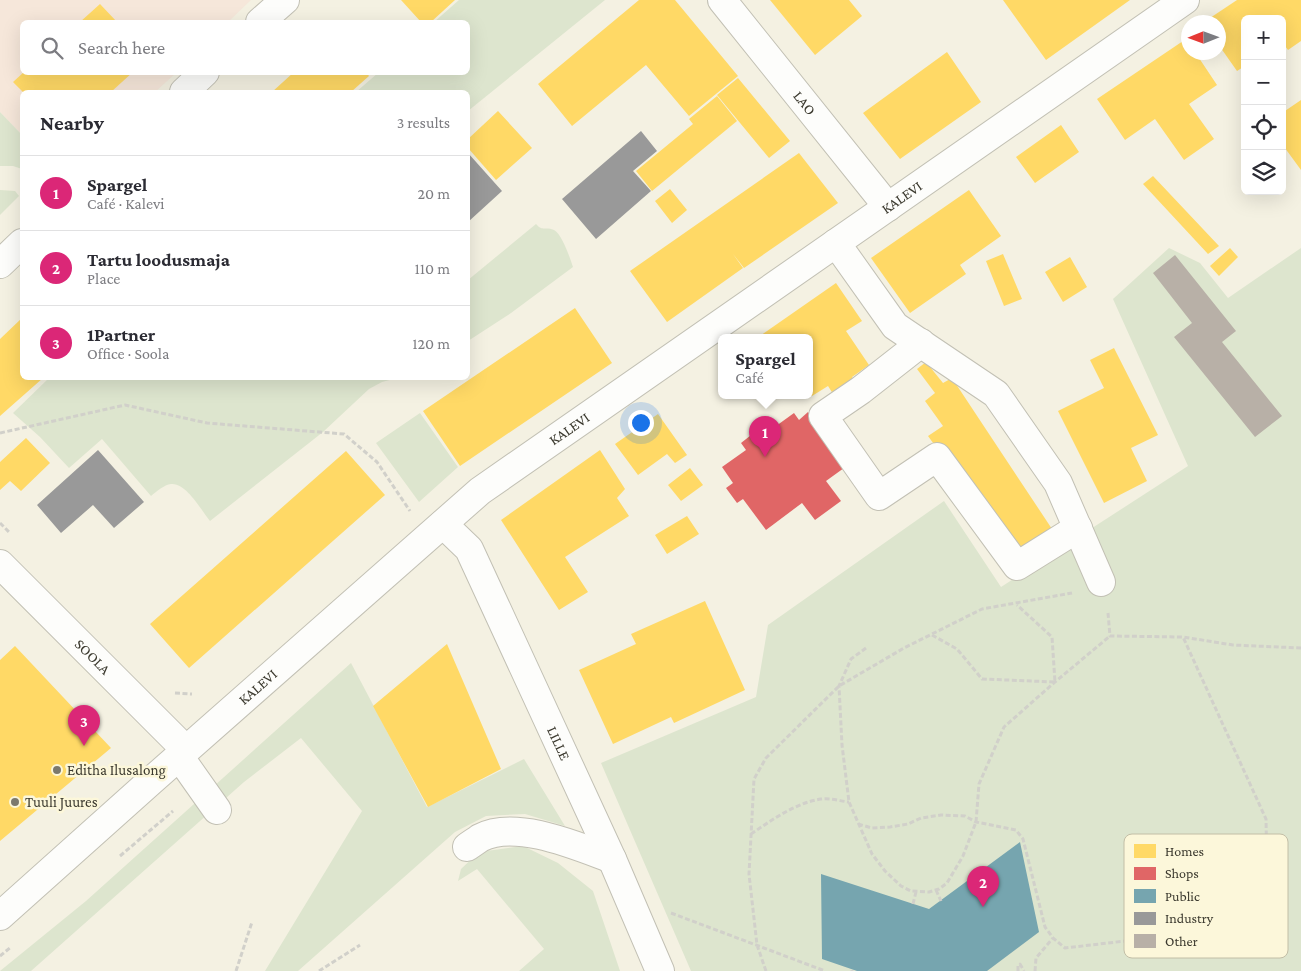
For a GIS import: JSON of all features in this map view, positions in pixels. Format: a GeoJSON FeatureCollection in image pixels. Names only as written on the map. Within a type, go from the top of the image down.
{"type":"FeatureCollection","features":[{"type":"Feature","properties":{"kind":"street"},"geometry":{"type":"LineString","coordinates":[[262,20],[285,0]]}},
{"type":"Feature","properties":{"kind":"street","name":"LAO"},"geometry":{"type":"LineString","coordinates":[[722,0],[888,207]]}},
{"type":"Feature","properties":{"kind":"street","name":"KALEVI"},"geometry":{"type":"LineString","coordinates":[[0,916],[480,491],[1185,0]]}},
{"type":"Feature","properties":{"kind":"street"},"geometry":{"type":"LineString","coordinates":[[186,90],[202,75]]}},
{"type":"Feature","properties":{"kind":"street"},"geometry":{"type":"LineString","coordinates":[[836,243],[895,326],[996,394],[1058,483],[1103,586]]}},
{"type":"Feature","properties":{"kind":"street"},"geometry":{"type":"LineString","coordinates":[[0,264],[20,245]]}},
{"type":"Feature","properties":{"kind":"street"},"geometry":{"type":"LineString","coordinates":[[921,344],[861,390],[823,416],[879,496],[937,456],[1017,566],[1078,528]]}},
{"type":"Feature","properties":{"kind":"street","name":"LILLE"},"geometry":{"type":"LineString","coordinates":[[443,524],[469,549],[612,859],[660,971]]}},
{"type":"Feature","properties":{"kind":"street","name":"SOOLA"},"geometry":{"type":"LineString","coordinates":[[0,564],[183,753],[217,810]]}},
{"type":"Feature","properties":{"kind":"street"},"geometry":{"type":"LineString","coordinates":[[467,847],[481,838],[508,832],[531,833],[573,844],[612,859]]}},
{"type":"Feature","properties":{"kind":"path"},"geometry":{"type":"LineString","coordinates":[[0,433],[126,405],[207,423],[344,434],[376,462],[414,516]]}},
{"type":"Feature","properties":{"kind":"path"},"geometry":{"type":"LineString","coordinates":[[766,971],[757,946],[749,874],[754,779],[766,758],[839,686],[904,648],[982,609],[1016,604],[1059,594],[1103,586],[1110,636]]}},
{"type":"Feature","properties":{"kind":"path"},"geometry":{"type":"LineString","coordinates":[[1016,604],[1052,637],[1055,682]]}},
{"type":"Feature","properties":{"kind":"path"},"geometry":{"type":"LineString","coordinates":[[931,635],[957,649],[982,679],[1055,682]]}},
{"type":"Feature","properties":{"kind":"path"},"geometry":{"type":"LineString","coordinates":[[866,648],[851,659],[839,686],[842,745],[849,802],[872,854],[885,871],[901,886],[916,892],[936,890],[947,883],[953,875],[963,856],[976,822],[979,784],[1004,727],[1110,636],[1182,637],[1233,645],[1301,648]]}},
{"type":"Feature","properties":{"kind":"path"},"geometry":{"type":"LineString","coordinates":[[1182,637],[1266,819],[1266,834]]}},
{"type":"Feature","properties":{"kind":"path"},"geometry":{"type":"LineString","coordinates":[[751,835],[775,818],[796,807],[822,799],[849,802]]}},
{"type":"Feature","properties":{"kind":"path"},"geometry":{"type":"LineString","coordinates":[[858,824],[872,828],[890,827],[908,824],[921,818],[941,815],[965,816],[976,822],[1016,830],[1023,839],[1045,927],[1053,938],[1065,948],[1124,941]]}},
{"type":"Feature","properties":{"kind":"path"},"geometry":{"type":"LineString","coordinates":[[936,890],[941,901]]}},
{"type":"Feature","properties":{"kind":"path"},"geometry":{"type":"LineString","coordinates":[[913,904],[916,892]]}},
{"type":"Feature","properties":{"kind":"path"},"geometry":{"type":"LineString","coordinates":[[663,910],[825,971]]}},
{"type":"Feature","properties":{"kind":"path"},"geometry":{"type":"LineString","coordinates":[[236,971],[252,922]]}},
{"type":"Feature","properties":{"kind":"path"},"geometry":{"type":"LineString","coordinates":[[1035,971],[1036,958],[1053,938]]}},
{"type":"Feature","properties":{"kind":"path"},"geometry":{"type":"LineString","coordinates":[[319,971],[360,945]]}},
{"type":"Feature","properties":{"kind":"path"},"geometry":{"type":"LineString","coordinates":[[1018,971],[1020,964],[1024,971]]}},
{"type":"Feature","properties":{"kind":"shaded area"},"geometry":{"type":"Polygon","coordinates":[[[0,0],[251,0],[230,20],[20,20],[20,75],[174,75],[157,90],[20,90],[20,133],[0,112],[0,0]]]}},
{"type":"Feature","properties":{"kind":"green space"},"geometry":{"type":"Polygon","coordinates":[[[459,0],[605,0],[470,109],[470,90],[358,90],[376,75],[470,75],[470,20],[436,20],[459,0]]]}},
{"type":"Feature","properties":{"kind":"green space"},"geometry":{"type":"Polygon","coordinates":[[[0,112],[20,133],[20,168],[13,166],[0,166],[0,112]]]}},
{"type":"Feature","properties":{"kind":"green space"},"geometry":{"type":"Polygon","coordinates":[[[0,190],[15,191],[19,196],[0,215],[0,190]]]}},
{"type":"Feature","properties":{"kind":"green space"},"geometry":{"type":"Polygon","coordinates":[[[536,224],[540,228],[551,229],[557,232],[573,267],[511,313],[470,340],[470,278],[536,224]]]}},
{"type":"Feature","properties":{"kind":"green space"},"geometry":{"type":"Polygon","coordinates":[[[1169,248],[1200,263],[1228,298],[1301,248],[1301,971],[691,971],[601,763],[756,697],[768,625],[944,501],[1001,587],[1188,466],[1113,299],[1169,248]]]}},
{"type":"Feature","properties":{"kind":"green space"},"geometry":{"type":"Polygon","coordinates":[[[47,380],[390,380],[369,389],[323,432],[210,521],[198,504],[182,487],[171,484],[151,496],[102,439],[69,468],[40,437],[13,413],[47,380]]]}},
{"type":"Feature","properties":{"kind":"green space"},"geometry":{"type":"Polygon","coordinates":[[[420,413],[458,467],[419,502],[376,443],[420,413]]]}},
{"type":"Feature","properties":{"kind":"green space"},"geometry":{"type":"Polygon","coordinates":[[[351,663],[427,807],[524,759],[565,826],[525,814],[486,816],[455,832],[298,971],[265,971],[362,811],[301,738],[244,782],[31,971],[0,971],[86,901],[351,663]]]}},
{"type":"Feature","properties":{"kind":"green space"},"geometry":{"type":"Polygon","coordinates":[[[523,846],[558,863],[593,891],[620,971],[519,971],[544,949],[477,869],[458,881],[461,869],[479,852],[523,846]]]}},
{"type":"Feature","properties":{"kind":"building: Homes"},"geometry":{"type":"Polygon","coordinates":[[[401,0],[455,0],[433,20],[419,20],[401,0]]]}},
{"type":"Feature","properties":{"kind":"building: Homes"},"geometry":{"type":"Polygon","coordinates":[[[639,0],[675,0],[738,76],[689,116],[646,65],[572,126],[538,84],[639,0]]]}},
{"type":"Feature","properties":{"kind":"building: Homes"},"geometry":{"type":"Polygon","coordinates":[[[770,0],[849,0],[862,16],[815,55],[770,0]]]}},
{"type":"Feature","properties":{"kind":"building: Homes"},"geometry":{"type":"Polygon","coordinates":[[[1003,0],[1130,0],[1046,60],[1003,0]]]}},
{"type":"Feature","properties":{"kind":"building: Homes"},"geometry":{"type":"Polygon","coordinates":[[[1237,0],[1301,0],[1301,41],[1288,50],[1286,47],[1286,15],[1241,15],[1241,68],[1237,71],[1226,55],[1226,15],[1214,15],[1237,0]]]}},
{"type":"Feature","properties":{"kind":"building: Homes"},"geometry":{"type":"Polygon","coordinates":[[[100,4],[115,20],[82,20],[100,4]]]}},
{"type":"Feature","properties":{"kind":"building: Homes"},"geometry":{"type":"Polygon","coordinates":[[[1181,42],[1181,60],[1200,60],[1217,85],[1189,104],[1214,139],[1184,160],[1155,119],[1125,140],[1097,99],[1181,42]]]}},
{"type":"Feature","properties":{"kind":"building: Homes"},"geometry":{"type":"Polygon","coordinates":[[[947,52],[981,102],[900,159],[863,113],[947,52]]]}},
{"type":"Feature","properties":{"kind":"building: Homes"},"geometry":{"type":"Polygon","coordinates":[[[21,75],[130,75],[113,90],[21,90],[13,82],[21,75]]]}},
{"type":"Feature","properties":{"kind":"building: Homes"},"geometry":{"type":"Polygon","coordinates":[[[291,75],[369,76],[353,90],[274,90],[291,75]]]}},
{"type":"Feature","properties":{"kind":"building: Homes"},"geometry":{"type":"Polygon","coordinates":[[[738,78],[790,141],[769,158],[717,95],[738,78]]]}},
{"type":"Feature","properties":{"kind":"building: Homes"},"geometry":{"type":"Polygon","coordinates":[[[717,96],[737,121],[652,191],[636,171],[693,124],[689,119],[717,96]]]}},
{"type":"Feature","properties":{"kind":"building: Homes"},"geometry":{"type":"Polygon","coordinates":[[[1301,100],[1301,170],[1286,149],[1286,110],[1301,100]]]}},
{"type":"Feature","properties":{"kind":"building: Homes"},"geometry":{"type":"Polygon","coordinates":[[[498,111],[532,148],[496,180],[470,150],[470,137],[498,111]]]}},
{"type":"Feature","properties":{"kind":"building: Homes"},"geometry":{"type":"Polygon","coordinates":[[[1061,125],[1079,152],[1035,183],[1016,157],[1061,125]]]}},
{"type":"Feature","properties":{"kind":"building: Homes"},"geometry":{"type":"Polygon","coordinates":[[[799,153],[838,203],[744,268],[733,254],[743,268],[667,322],[630,271],[799,153]]]}},
{"type":"Feature","properties":{"kind":"building: Homes"},"geometry":{"type":"Polygon","coordinates":[[[1153,176],[1219,246],[1208,254],[1143,184],[1153,176]]]}},
{"type":"Feature","properties":{"kind":"building: Homes"},"geometry":{"type":"Polygon","coordinates":[[[670,189],[687,210],[672,223],[655,201],[670,189]]]}},
{"type":"Feature","properties":{"kind":"building: Homes"},"geometry":{"type":"Polygon","coordinates":[[[969,190],[1001,236],[960,265],[966,274],[910,313],[871,258],[969,190]]]}},
{"type":"Feature","properties":{"kind":"building: Homes"},"geometry":{"type":"Polygon","coordinates":[[[1230,248],[1238,257],[1219,276],[1210,266],[1230,248]]]}},
{"type":"Feature","properties":{"kind":"building: Homes"},"geometry":{"type":"Polygon","coordinates":[[[1003,254],[1022,299],[1004,306],[986,261],[1003,254]]]}},
{"type":"Feature","properties":{"kind":"building: Homes"},"geometry":{"type":"Polygon","coordinates":[[[1070,257],[1087,287],[1063,302],[1045,272],[1070,257]]]}},
{"type":"Feature","properties":{"kind":"building: Homes"},"geometry":{"type":"Polygon","coordinates":[[[836,283],[862,321],[846,331],[869,365],[852,377],[856,383],[835,397],[828,386],[813,395],[813,334],[763,334],[836,283]]]}},
{"type":"Feature","properties":{"kind":"building: Homes"},"geometry":{"type":"Polygon","coordinates":[[[575,308],[612,363],[460,466],[423,411],[575,308]]]}},
{"type":"Feature","properties":{"kind":"building: Homes"},"geometry":{"type":"Polygon","coordinates":[[[20,320],[20,380],[41,380],[0,416],[0,339],[20,320]]]}},
{"type":"Feature","properties":{"kind":"building: Homes"},"geometry":{"type":"Polygon","coordinates":[[[1114,348],[1158,435],[1131,448],[1147,481],[1104,503],[1058,411],[1104,388],[1090,360],[1114,348]]]}},
{"type":"Feature","properties":{"kind":"building: Homes"},"geometry":{"type":"Polygon","coordinates":[[[926,362],[943,383],[952,378],[1054,532],[1016,557],[928,436],[943,426],[925,401],[935,393],[917,369],[926,362]]]}},
{"type":"Feature","properties":{"kind":"building: Homes"},"geometry":{"type":"Polygon","coordinates":[[[658,414],[687,455],[675,463],[667,454],[638,475],[615,444],[658,414]]]}},
{"type":"Feature","properties":{"kind":"building: Homes"},"geometry":{"type":"Polygon","coordinates":[[[26,438],[50,463],[21,491],[10,481],[0,490],[0,462],[26,438]]]}},
{"type":"Feature","properties":{"kind":"building: Homes"},"geometry":{"type":"Polygon","coordinates":[[[600,450],[625,489],[617,498],[629,516],[565,557],[588,592],[559,610],[501,520],[600,450]]]}},
{"type":"Feature","properties":{"kind":"building: Homes"},"geometry":{"type":"Polygon","coordinates":[[[346,451],[385,495],[189,668],[150,624],[346,451]]]}},
{"type":"Feature","properties":{"kind":"building: Homes"},"geometry":{"type":"Polygon","coordinates":[[[690,468],[703,485],[681,501],[668,485],[690,468]]]}},
{"type":"Feature","properties":{"kind":"building: Homes"},"geometry":{"type":"Polygon","coordinates":[[[687,516],[699,534],[667,554],[655,535],[687,516]]]}},
{"type":"Feature","properties":{"kind":"building: Homes"},"geometry":{"type":"Polygon","coordinates":[[[705,601],[745,690],[674,723],[671,717],[613,744],[579,670],[636,644],[631,634],[705,601]]]}},
{"type":"Feature","properties":{"kind":"building: Homes"},"geometry":{"type":"Polygon","coordinates":[[[447,644],[501,769],[428,807],[373,706],[447,644]]]}},
{"type":"Feature","properties":{"kind":"building: Homes"},"geometry":{"type":"Polygon","coordinates":[[[15,646],[111,748],[0,841],[0,660],[15,646]]]}},
{"type":"Feature","properties":{"kind":"building: Shops"},"geometry":{"type":"Polygon","coordinates":[[[808,412],[825,435],[844,468],[826,481],[841,501],[815,520],[802,503],[766,530],[743,499],[737,503],[726,488],[733,483],[722,467],[746,450],[741,443],[760,428],[765,434],[794,413],[799,420],[808,412]]]}},
{"type":"Feature","properties":{"kind":"building: Public"},"geometry":{"type":"Polygon","coordinates":[[[1020,842],[1039,932],[987,971],[857,971],[822,959],[821,874],[929,909],[1020,842]]]}},
{"type":"Feature","properties":{"kind":"building: Industry"},"geometry":{"type":"Polygon","coordinates":[[[641,131],[657,151],[633,171],[651,191],[596,239],[562,199],[641,131]]]}},
{"type":"Feature","properties":{"kind":"building: Industry"},"geometry":{"type":"Polygon","coordinates":[[[470,155],[502,191],[470,220],[470,155]]]}},
{"type":"Feature","properties":{"kind":"building: Industry"},"geometry":{"type":"Polygon","coordinates":[[[98,450],[144,502],[114,528],[93,505],[61,533],[37,505],[98,450]]]}},
{"type":"Feature","properties":{"kind":"building: Other"},"geometry":{"type":"Polygon","coordinates":[[[1175,255],[1236,331],[1222,342],[1282,416],[1255,437],[1174,337],[1192,323],[1153,273],[1175,255]]]}},
{"type":"Feature","properties":{"kind":"place","name":"Spargel"},"geometry":{"type":"Point","coordinates":[765,457]}},
{"type":"Feature","properties":{"kind":"place","name":"1Partner"},"geometry":{"type":"Point","coordinates":[84,746]}},
{"type":"Feature","properties":{"kind":"place","name":"Editha Ilusalong"},"geometry":{"type":"Point","coordinates":[57,770]}},
{"type":"Feature","properties":{"kind":"place","name":"Tuuli Juures"},"geometry":{"type":"Point","coordinates":[15,802]}},
{"type":"Feature","properties":{"kind":"place","name":"Tartu loodusmaja"},"geometry":{"type":"Point","coordinates":[983,907]}}]}
